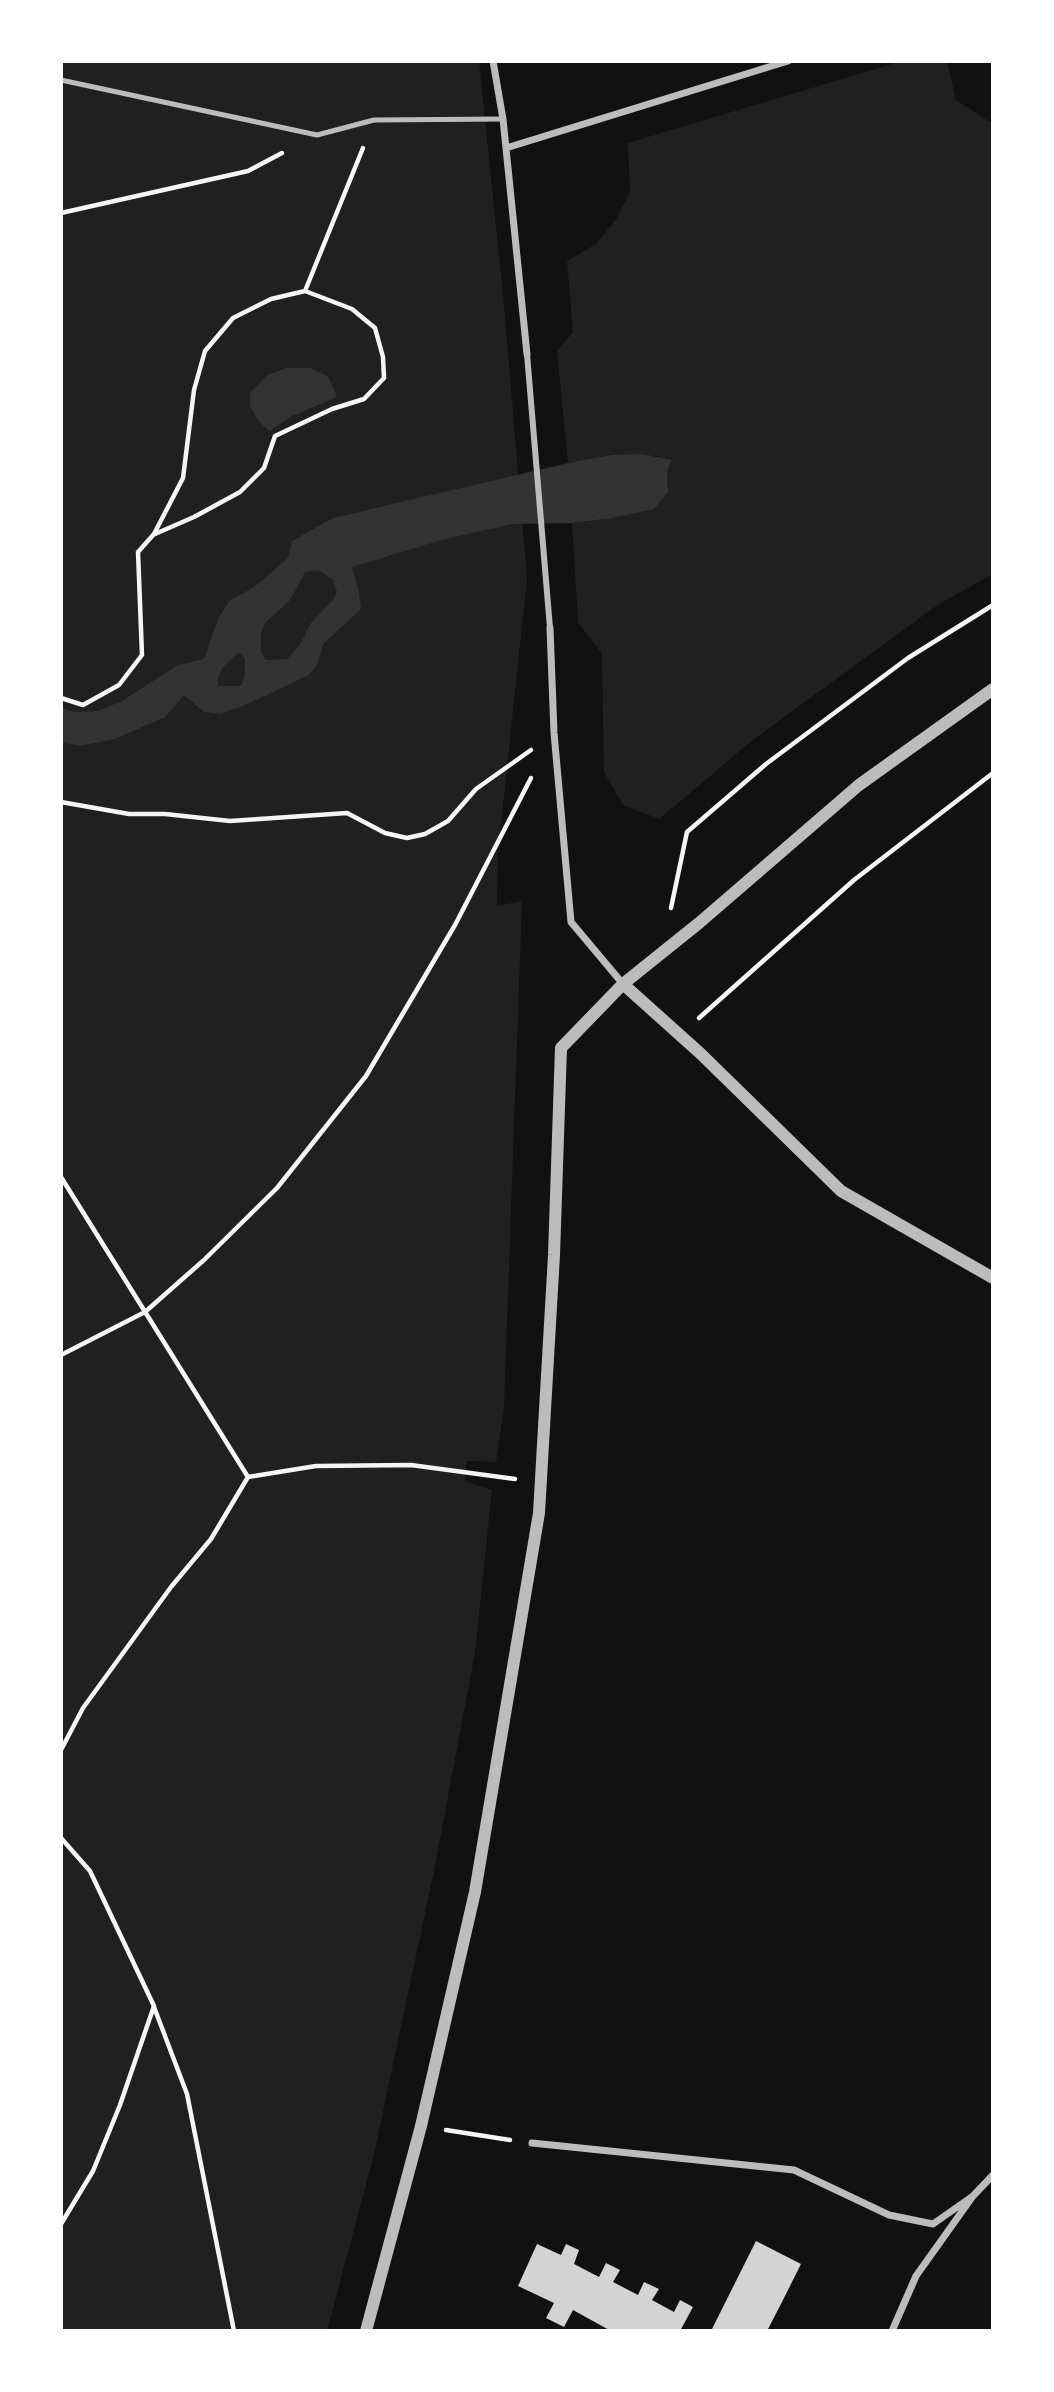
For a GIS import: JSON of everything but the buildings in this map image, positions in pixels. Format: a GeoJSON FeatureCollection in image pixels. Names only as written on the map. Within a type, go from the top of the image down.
{"type":"FeatureCollection","features":[{"type":"Feature","properties":{"kind":"street"},"geometry":{"type":"LineString","coordinates":[[493,61],[503,118],[527,354],[550,628],[554,733],[571,922],[623,984],[680,1035],[841,1191],[993,1278]]}},
{"type":"Feature","properties":{"kind":"street"},"geometry":{"type":"LineString","coordinates":[[506,148],[788,61]]}},
{"type":"Feature","properties":{"kind":"street"},"geometry":{"type":"LineString","coordinates":[[366,2331],[421,2126],[475,1892],[539,1513],[554,1255],[561,1048],[623,984],[859,785],[993,689]]}},
{"type":"Feature","properties":{"kind":"street"},"geometry":{"type":"LineString","coordinates":[[532,2143],[794,2170],[889,2215],[933,2224],[973,2196]]}},
{"type":"Feature","properties":{"kind":"street"},"geometry":{"type":"LineString","coordinates":[[892,2331],[916,2276],[973,2196],[993,2175]]}},
{"type":"Feature","properties":{"kind":"lane"},"geometry":{"type":"LineString","coordinates":[[61,80],[317,135],[374,120],[503,118]]}},
{"type":"Feature","properties":{"kind":"path"},"geometry":{"type":"LineString","coordinates":[[305,291],[374,120]]}},
{"type":"Feature","properties":{"kind":"path"},"geometry":{"type":"LineString","coordinates":[[61,213],[248,171],[317,135]]}},
{"type":"Feature","properties":{"kind":"path"},"geometry":{"type":"LineString","coordinates":[[61,698],[83,705],[119,685],[142,655],[138,552],[154,534],[183,478],[194,390],[205,351],[233,318],[271,299],[305,291],[352,309],[375,328],[383,356],[384,378],[364,399],[332,409],[275,436],[264,467],[240,492],[194,517],[154,534]]}},
{"type":"Feature","properties":{"kind":"path"},"geometry":{"type":"LineString","coordinates":[[662,953],[687,832],[766,764],[908,658],[993,605]]}},
{"type":"Feature","properties":{"kind":"path"},"geometry":{"type":"LineString","coordinates":[[61,802],[129,814],[165,814],[230,821],[347,813],[385,833],[407,838],[425,834],[448,821],[477,789],[554,733]]}},
{"type":"Feature","properties":{"kind":"path"},"geometry":{"type":"LineString","coordinates":[[61,1355],[145,1312],[204,1260],[277,1188],[366,1076],[455,925],[554,733]]}},
{"type":"Feature","properties":{"kind":"path"},"geometry":{"type":"LineString","coordinates":[[680,1035],[853,880],[993,773]]}},
{"type":"Feature","properties":{"kind":"path"},"geometry":{"type":"LineString","coordinates":[[61,1177],[248,1477]]}},
{"type":"Feature","properties":{"kind":"path"},"geometry":{"type":"LineString","coordinates":[[61,1750],[83,1708],[171,1587],[211,1539],[248,1477],[316,1466],[411,1465],[541,1482]]}},
{"type":"Feature","properties":{"kind":"path"},"geometry":{"type":"LineString","coordinates":[[61,1838],[90,1871],[154,2006],[187,2094],[234,2331]]}},
{"type":"Feature","properties":{"kind":"path"},"geometry":{"type":"LineString","coordinates":[[61,2224],[93,2171],[120,2105],[154,2006]]}},
{"type":"Feature","properties":{"kind":"path"},"geometry":{"type":"LineString","coordinates":[[421,2126],[532,2143]]}},
{"type":"Feature","properties":{"kind":"shaded area"},"geometry":{"type":"Polygon","coordinates":[[[61,61],[479,61],[504,305],[527,579],[498,852],[497,906],[522,901],[504,1407],[496,1462],[467,1461],[465,1481],[492,1490],[475,1653],[435,1866],[374,2154],[327,2331],[61,2331],[61,61]]]}},
{"type":"Feature","properties":{"kind":"shaded area"},"geometry":{"type":"Polygon","coordinates":[[[902,61],[947,61],[956,100],[993,124],[993,574],[939,604],[754,739],[659,819],[623,805],[604,772],[602,654],[578,622],[572,523],[654,509],[668,492],[667,471],[659,456],[611,455],[568,463],[557,351],[573,332],[567,261],[596,244],[617,218],[630,192],[628,143],[902,61]]]}},
{"type":"Feature","properties":{"kind":"shaded area"},"geometry":{"type":"Polygon","coordinates":[[[286,368],[310,368],[328,376],[337,397],[290,417],[269,431],[258,420],[250,406],[250,393],[267,375],[286,368]]]}},
{"type":"Feature","properties":{"kind":"shaded area"},"geometry":{"type":"Polygon","coordinates":[[[642,454],[672,460],[667,471],[668,492],[654,509],[572,523],[511,524],[438,541],[352,567],[361,609],[323,644],[317,665],[309,675],[220,714],[204,712],[184,695],[165,717],[115,739],[79,746],[61,742],[61,708],[75,712],[98,711],[122,701],[178,665],[204,659],[219,617],[230,600],[253,588],[288,558],[292,541],[333,518],[611,455],[642,454]],[[319,570],[305,572],[290,600],[266,622],[261,633],[261,652],[266,660],[287,659],[299,646],[311,623],[333,600],[337,592],[333,580],[319,570]],[[238,652],[223,667],[218,686],[241,686],[245,675],[245,658],[238,652]]]}}]}
